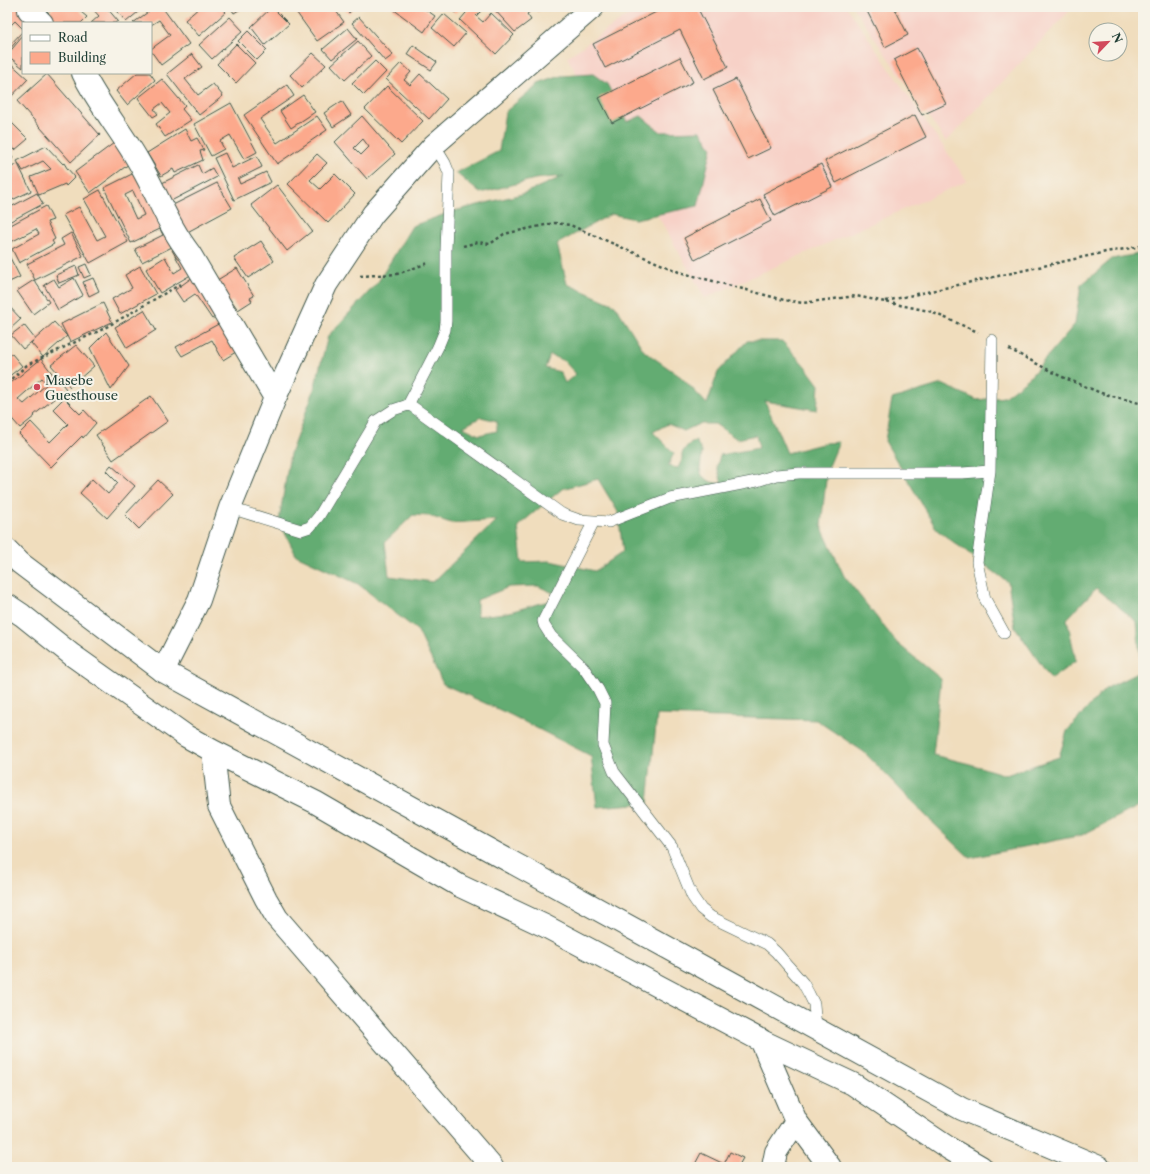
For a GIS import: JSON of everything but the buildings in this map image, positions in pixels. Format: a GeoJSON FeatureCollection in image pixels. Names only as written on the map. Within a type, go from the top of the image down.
{"type":"FeatureCollection","features":[{"type":"Feature","properties":{"kind":"main road"},"geometry":{"type":"LineString","coordinates":[[164,671],[198,600],[230,508],[275,398],[326,285],[373,214],[434,145],[593,7]]}},
{"type":"Feature","properties":{"kind":"main road"},"geometry":{"type":"LineString","coordinates":[[83,74],[90,88],[141,165],[168,221],[181,243],[190,254],[275,398]]}},
{"type":"Feature","properties":{"kind":"main road"},"geometry":{"type":"LineString","coordinates":[[7,550],[20,563],[164,671],[962,1109],[1099,1167]]}},
{"type":"Feature","properties":{"kind":"main road"},"geometry":{"type":"LineString","coordinates":[[7,605],[72,655],[186,736],[315,802],[460,886],[545,926],[761,1040],[853,1084],[950,1149],[981,1167]]}},
{"type":"Feature","properties":{"kind":"main road"},"geometry":{"type":"LineString","coordinates":[[213,751],[218,806],[277,918],[492,1167]]}},
{"type":"Feature","properties":{"kind":"main road"},"geometry":{"type":"LineString","coordinates":[[761,1040],[796,1120],[830,1167]]}},
{"type":"Feature","properties":{"kind":"main road"},"geometry":{"type":"LineString","coordinates":[[773,1167],[776,1152],[796,1120]]}},
{"type":"Feature","properties":{"kind":"lane"},"geometry":{"type":"LineString","coordinates":[[408,405],[438,347],[445,330],[446,321],[446,249],[449,173],[434,145]]}},
{"type":"Feature","properties":{"kind":"lane"},"geometry":{"type":"LineString","coordinates":[[992,340],[990,471],[977,562],[985,599],[1004,633]]}},
{"type":"Feature","properties":{"kind":"lane"},"geometry":{"type":"LineString","coordinates":[[230,508],[301,530],[310,526],[319,516],[376,421],[392,410],[408,405],[413,407],[562,514],[580,520],[609,522],[670,498],[776,475],[799,473],[962,473],[990,471]]}},
{"type":"Feature","properties":{"kind":"lane"},"geometry":{"type":"LineString","coordinates":[[594,521],[543,621],[544,625],[551,636],[583,667],[598,689],[605,703],[603,746],[614,772],[672,847],[692,896],[701,909],[711,917],[768,944],[776,952],[803,983],[809,994],[814,1004],[816,1028]]}},
{"type":"Feature","properties":{"kind":"path"},"geometry":{"type":"LineString","coordinates":[[326,285],[357,276],[398,274],[428,263],[446,249],[471,245],[478,242],[490,244],[504,234],[554,224],[565,224],[578,227],[679,272],[784,300],[803,303],[856,296],[929,311],[974,330],[1060,376],[1101,393],[1143,404]]}},
{"type":"Feature","properties":{"kind":"path"},"geometry":{"type":"LineString","coordinates":[[884,301],[1098,254],[1143,246]]}},
{"type":"Feature","properties":{"kind":"path"},"geometry":{"type":"LineString","coordinates":[[7,382],[27,365],[103,329],[129,312],[200,273]]}},
{"type":"Feature","properties":{"kind":"shaded area"},"geometry":{"type":"Polygon","coordinates":[[[640,7],[847,7],[967,181],[705,298],[567,57],[640,7]]]}},
{"type":"Feature","properties":{"kind":"shaded area"},"geometry":{"type":"Polygon","coordinates":[[[853,7],[1073,7],[946,142],[853,7]]]}},
{"type":"Feature","properties":{"kind":"green space"},"geometry":{"type":"Polygon","coordinates":[[[593,74],[607,84],[627,122],[641,116],[661,132],[701,131],[712,148],[698,206],[635,219],[611,214],[557,244],[567,284],[615,305],[644,351],[681,377],[707,404],[718,372],[747,341],[782,341],[805,366],[819,385],[817,410],[765,401],[787,453],[826,443],[839,442],[827,471],[821,526],[844,576],[897,643],[941,679],[933,755],[1006,775],[1059,757],[1067,731],[1105,689],[1141,671],[1137,622],[1096,588],[1067,619],[1076,661],[1051,679],[1015,627],[1008,582],[937,530],[885,441],[892,399],[942,384],[977,400],[1004,397],[1029,378],[1075,324],[1081,285],[1112,259],[1143,253],[1143,804],[1082,835],[970,858],[928,818],[864,752],[816,720],[657,715],[648,803],[597,807],[591,756],[511,715],[443,684],[418,631],[358,584],[296,555],[279,521],[290,454],[313,393],[328,336],[378,282],[412,226],[454,211],[522,194],[564,176],[535,179],[480,193],[456,173],[499,151],[505,112],[538,84],[561,76],[593,74]],[[550,355],[545,368],[560,372],[565,383],[576,374],[564,361],[550,355]],[[481,417],[463,427],[479,435],[497,431],[497,421],[481,417]],[[668,424],[653,432],[674,453],[668,466],[678,468],[682,460],[682,453],[688,445],[696,441],[702,452],[700,469],[702,476],[711,482],[722,484],[717,466],[720,455],[759,448],[756,435],[737,439],[715,424],[699,424],[684,431],[668,424]],[[598,479],[562,489],[518,526],[522,562],[550,561],[595,571],[623,552],[618,512],[598,479]],[[413,515],[385,542],[389,576],[433,582],[497,520],[451,523],[429,516],[413,515]],[[538,586],[509,587],[477,600],[477,616],[506,613],[545,602],[557,603],[553,593],[538,586]]]}},
{"type":"Feature","properties":{"kind":"place","name":"Masebe Guesthouse"},"geometry":{"type":"Point","coordinates":[37,387]}}]}
